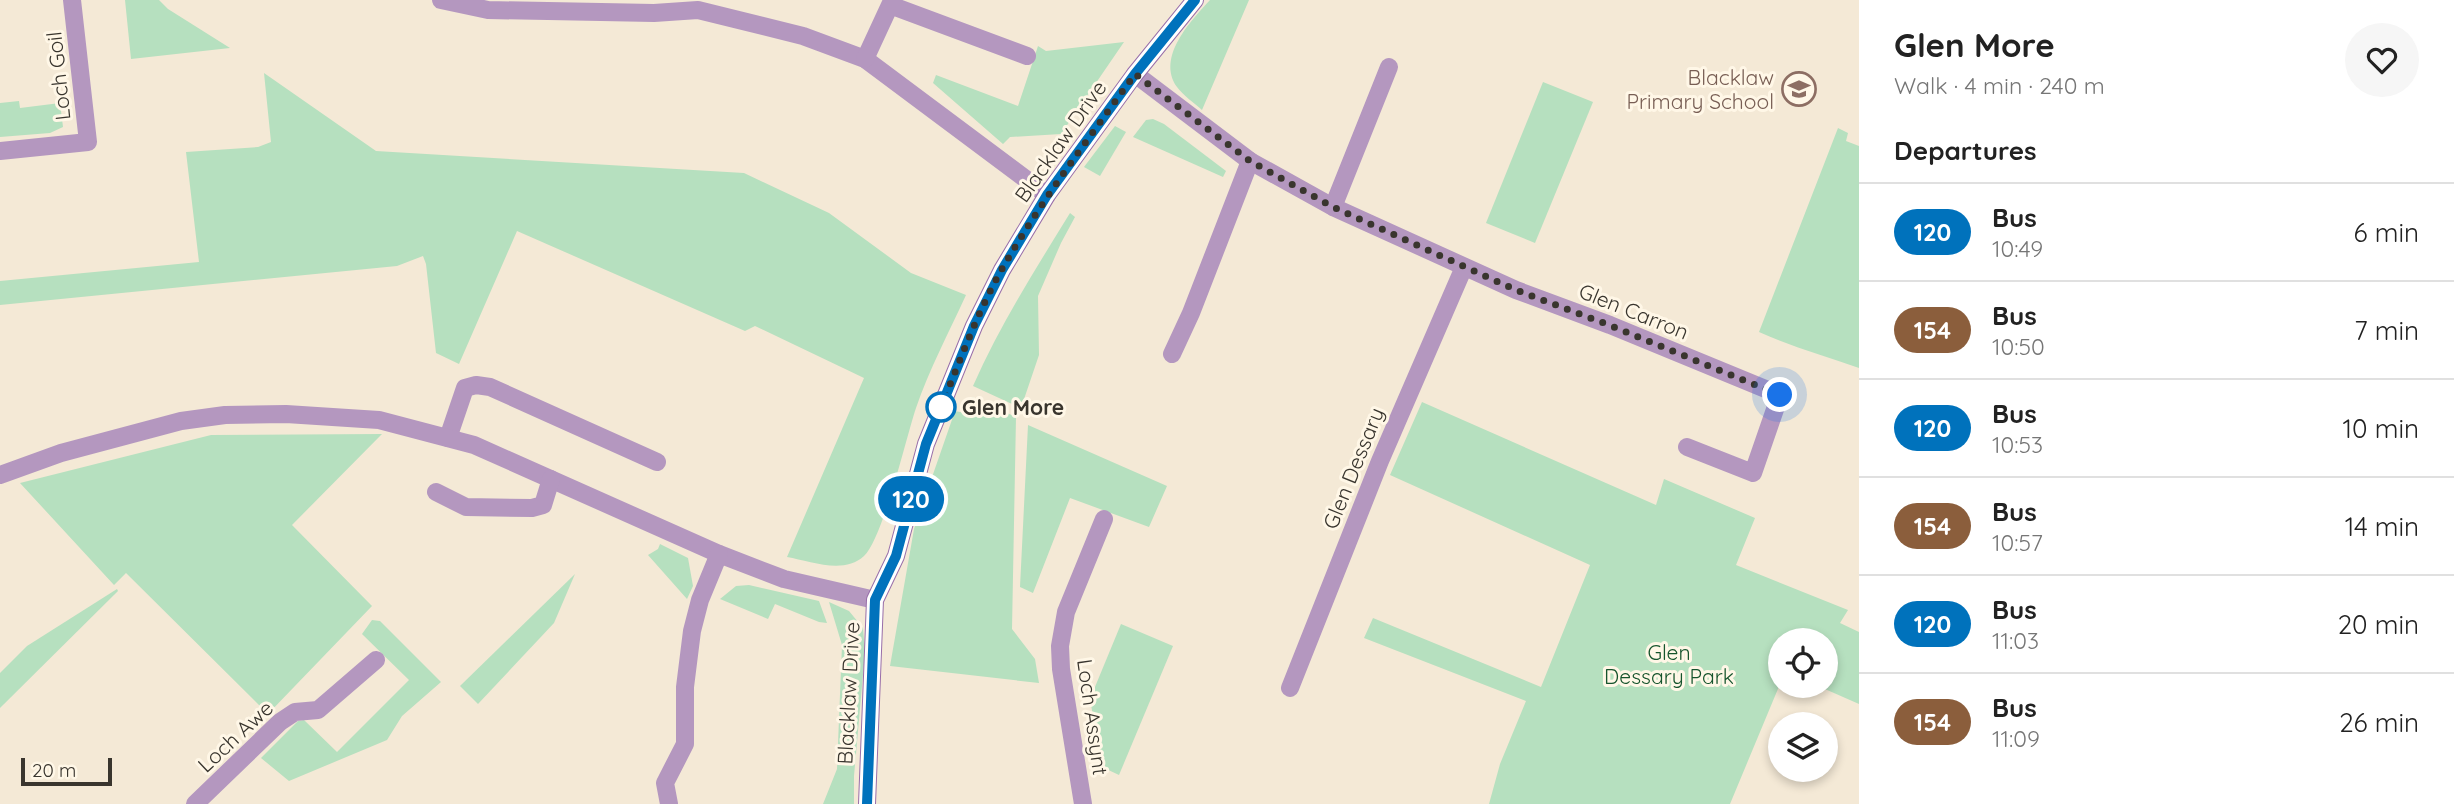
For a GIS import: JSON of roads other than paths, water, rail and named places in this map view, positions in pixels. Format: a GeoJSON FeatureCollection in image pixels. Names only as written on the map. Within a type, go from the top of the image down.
{"type":"FeatureCollection","features":[{"type":"Feature","properties":{"kind":"street","name":"Loch Goil"},"geometry":{"type":"LineString","coordinates":[[0,151],[88,142],[72,0]]}},
{"type":"Feature","properties":{"kind":"street"},"geometry":{"type":"LineString","coordinates":[[441,0],[488,10],[656,7],[698,10],[803,36],[865,59],[1047,195]]}},
{"type":"Feature","properties":{"kind":"street","name":"Blacklaw Drive"},"geometry":{"type":"LineString","coordinates":[[867,804],[875,600],[896,556],[926,444],[974,326],[1002,270],[1047,195],[1135,74],[1195,0]]}},
{"type":"Feature","properties":{"kind":"street"},"geometry":{"type":"LineString","coordinates":[[865,59],[890,5],[1027,56]]}},
{"type":"Feature","properties":{"kind":"street"},"geometry":{"type":"LineString","coordinates":[[1333,207],[1389,67]]}},
{"type":"Feature","properties":{"kind":"street","name":"Glen Carron"},"geometry":{"type":"LineString","coordinates":[[1135,74],[1250,161],[1333,207],[1516,290],[1780,395],[1753,473],[1687,447]]}},
{"type":"Feature","properties":{"kind":"street"},"geometry":{"type":"LineString","coordinates":[[1172,354],[1191,313],[1250,161]]}},
{"type":"Feature","properties":{"kind":"street","name":"Glen Dessary"},"geometry":{"type":"LineString","coordinates":[[1290,688],[1380,461],[1464,267]]}},
{"type":"Feature","properties":{"kind":"street"},"geometry":{"type":"LineString","coordinates":[[448,438],[465,388],[476,385],[490,387],[657,462]]}},
{"type":"Feature","properties":{"kind":"street"},"geometry":{"type":"LineString","coordinates":[[0,475],[61,453],[181,421],[225,415],[286,414],[379,420],[474,445],[719,554],[784,579],[875,600]]}},
{"type":"Feature","properties":{"kind":"street"},"geometry":{"type":"LineString","coordinates":[[436,492],[466,508],[532,509],[543,505],[551,480]]}},
{"type":"Feature","properties":{"kind":"street","name":"Loch Assynt"},"geometry":{"type":"LineString","coordinates":[[1083,804],[1061,669],[1060,646],[1066,612],[1104,519]]}},
{"type":"Feature","properties":{"kind":"street"},"geometry":{"type":"LineString","coordinates":[[669,804],[665,783],[685,744],[685,687],[692,631],[700,600],[719,554]]}},
{"type":"Feature","properties":{"kind":"street","name":"Loch Awe"},"geometry":{"type":"LineString","coordinates":[[195,804],[280,722],[295,712],[318,710],[376,660]]}},
{"type":"Feature","properties":{"kind":"place","name":"Blacklaw Primary School"},"geometry":{"type":"Point","coordinates":[1799,89]}},
{"type":"Feature","properties":{"kind":"place","name":"Glen More"},"geometry":{"type":"Point","coordinates":[941,407]}},
{"type":"Feature","properties":{"kind":"park label","name":"Glen Dessary Park"},"geometry":{"type":"Point","coordinates":[1669,664]}}]}
